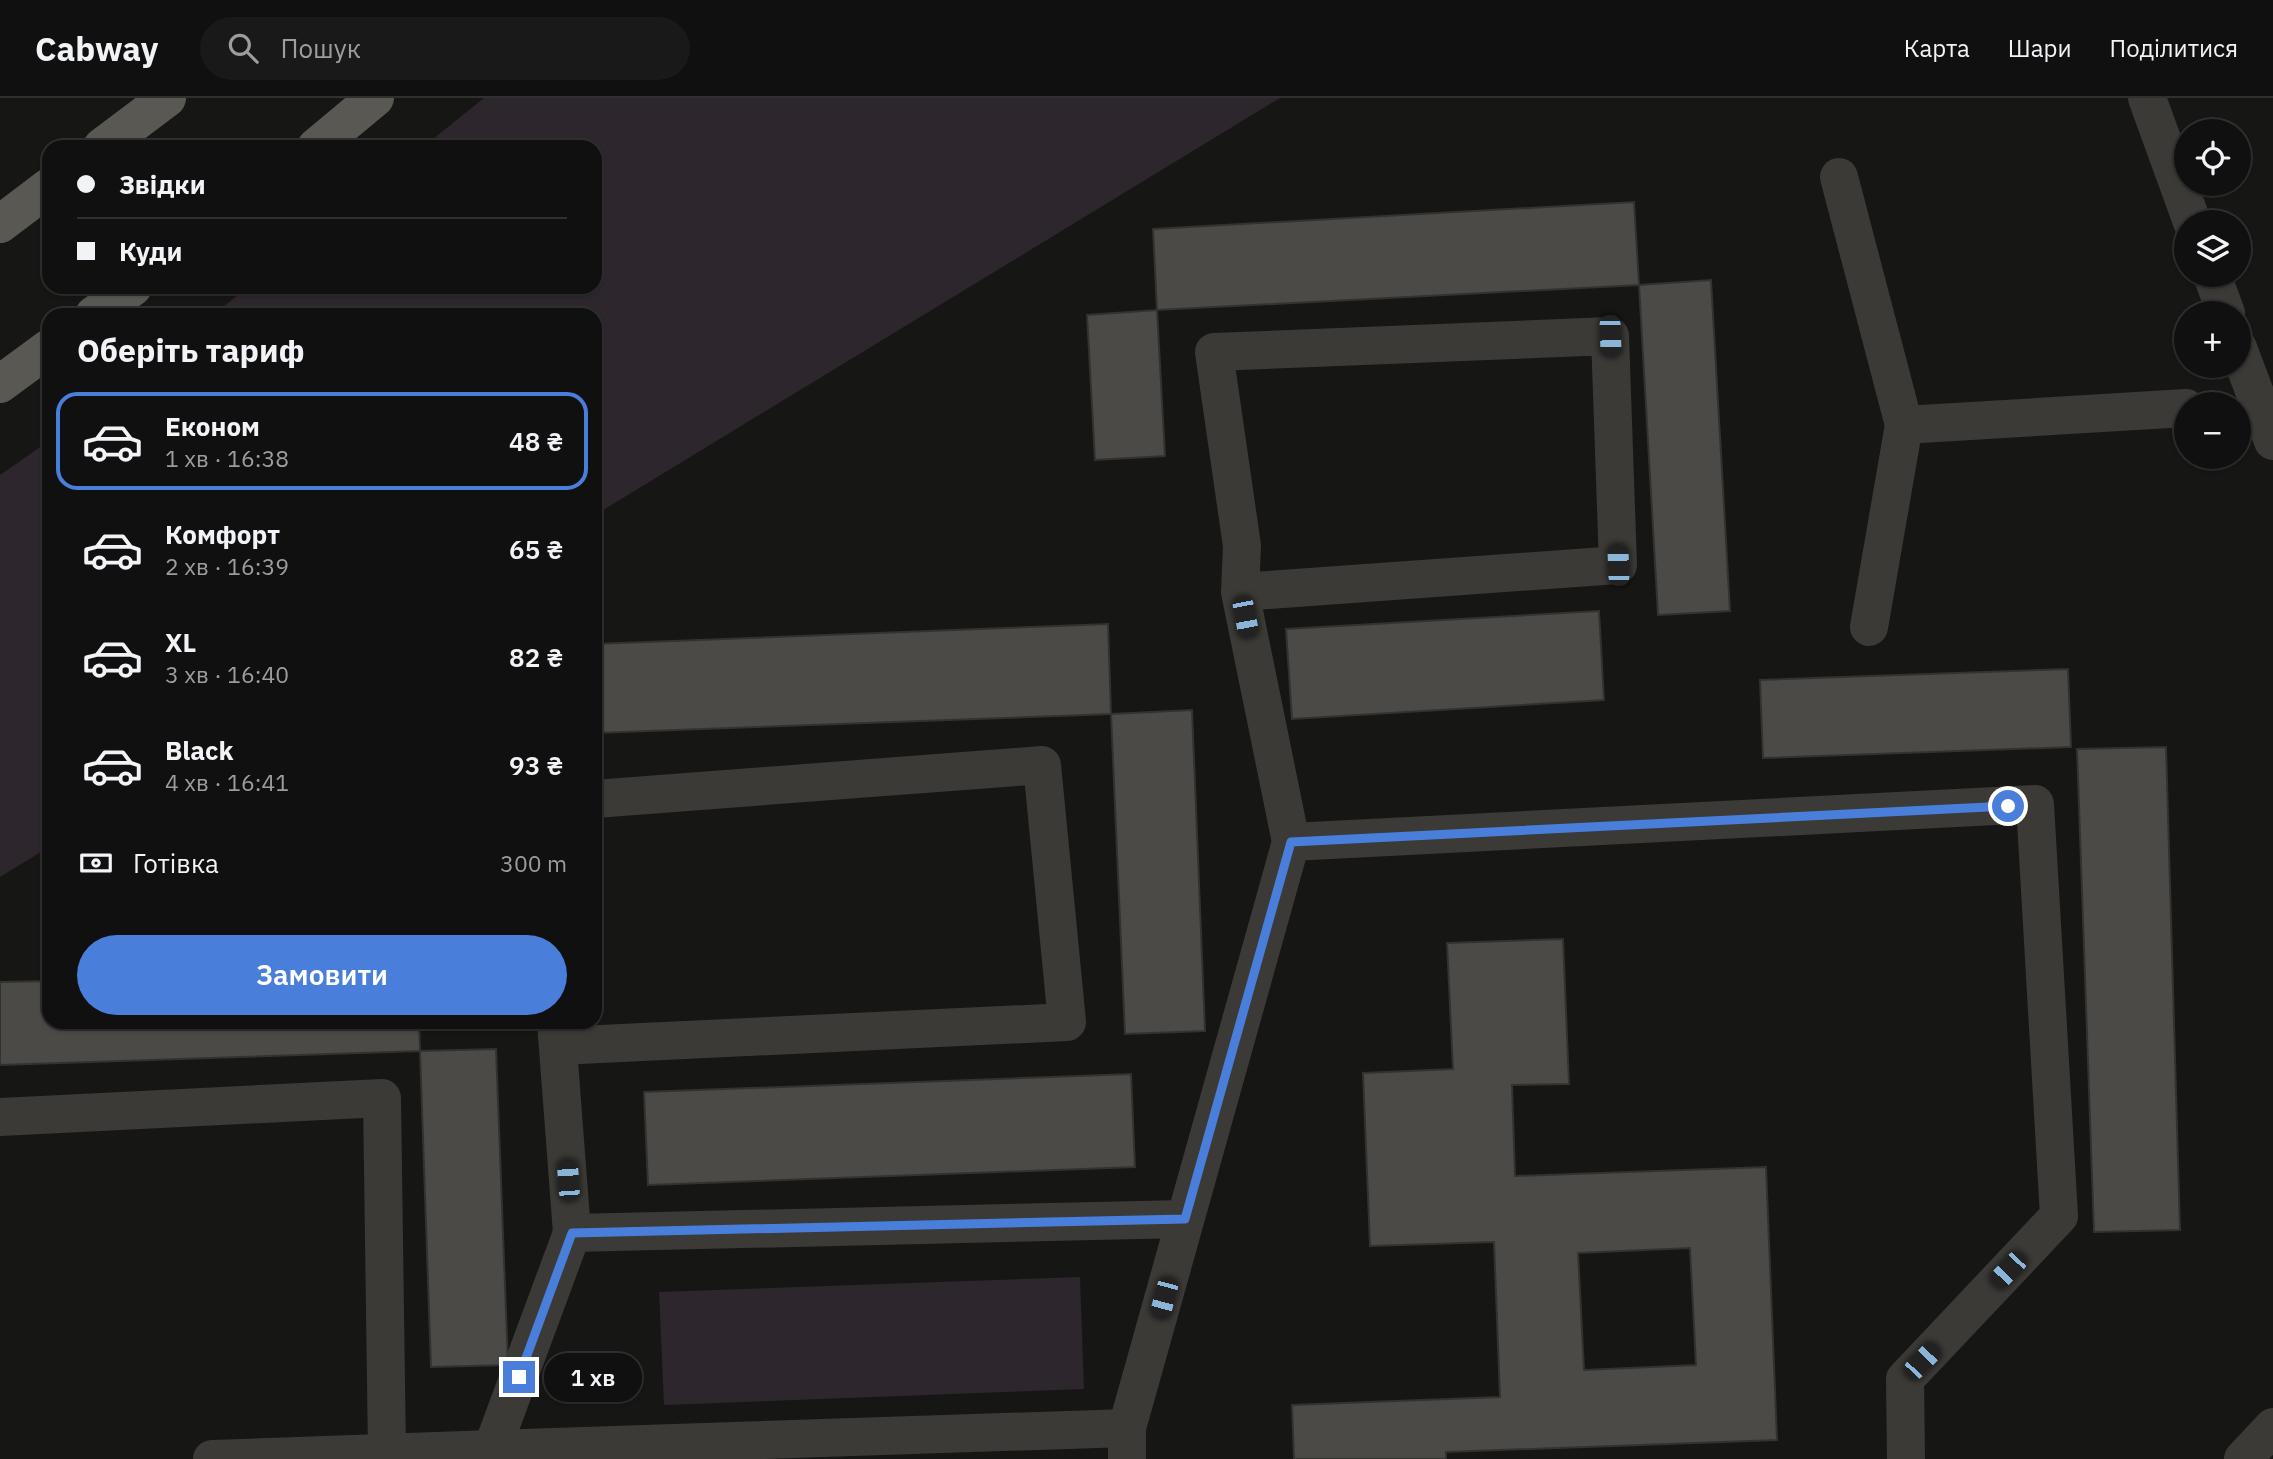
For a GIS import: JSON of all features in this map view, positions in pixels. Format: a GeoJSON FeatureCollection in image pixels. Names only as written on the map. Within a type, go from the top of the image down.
{"type":"FeatureCollection","features":[{"type":"Feature","properties":{"kind":"main road"},"geometry":{"type":"LineString","coordinates":[[111,140],[167,98]]}},
{"type":"Feature","properties":{"kind":"main road"},"geometry":{"type":"LineString","coordinates":[[324,140],[375,98]]}},
{"type":"Feature","properties":{"kind":"main road"},"geometry":{"type":"LineString","coordinates":[[0,224],[42,192]]}},
{"type":"Feature","properties":{"kind":"main road"},"geometry":{"type":"LineString","coordinates":[[104,308],[122,294]]}},
{"type":"Feature","properties":{"kind":"main road"},"geometry":{"type":"LineString","coordinates":[[0,384],[42,353]]}},
{"type":"Feature","properties":{"kind":"street"},"geometry":{"type":"LineString","coordinates":[[2147,98],[2188,210]]}},
{"type":"Feature","properties":{"kind":"street"},"geometry":{"type":"LineString","coordinates":[[1839,177],[1904,425],[1869,627]]}},
{"type":"Feature","properties":{"kind":"street"},"geometry":{"type":"LineString","coordinates":[[212,1459],[387,1452],[492,1454],[1127,1443],[1185,1219],[1291,842],[1240,592],[1242,546],[1214,352],[1610,336],[1618,565],[1240,592]]}},
{"type":"Feature","properties":{"kind":"street"},"geometry":{"type":"LineString","coordinates":[[2251,338],[2273,359]]}},
{"type":"Feature","properties":{"kind":"street"},"geometry":{"type":"LineString","coordinates":[[2251,408],[2273,441]]}},
{"type":"Feature","properties":{"kind":"street"},"geometry":{"type":"LineString","coordinates":[[1904,425],[2174,409]]}},
{"type":"Feature","properties":{"kind":"street"},"geometry":{"type":"LineString","coordinates":[[492,1454],[572,1233],[557,1034],[1067,1022],[1042,765],[602,798]]}},
{"type":"Feature","properties":{"kind":"street"},"geometry":{"type":"LineString","coordinates":[[1291,842],[2035,804],[2059,1216],[1905,1379],[1906,1459]]}},
{"type":"Feature","properties":{"kind":"street"},"geometry":{"type":"LineString","coordinates":[[0,1117],[382,1098],[387,1452]]}},
{"type":"Feature","properties":{"kind":"street"},"geometry":{"type":"LineString","coordinates":[[572,1233],[1185,1219]]}},
{"type":"Feature","properties":{"kind":"street"},"geometry":{"type":"LineString","coordinates":[[2243,1459],[2273,1427]]}},
{"type":"Feature","properties":{"kind":"shaded area"},"geometry":{"type":"Polygon","coordinates":[[[484,98],[1280,98],[602,511],[602,308],[222,308],[239,294],[602,294],[602,140],[432,140],[484,98]]]}},
{"type":"Feature","properties":{"kind":"shaded area"},"geometry":{"type":"Polygon","coordinates":[[[42,446],[42,851],[0,877],[0,475],[42,446]]]}},
{"type":"Feature","properties":{"kind":"shaded area"},"geometry":{"type":"Polygon","coordinates":[[[1080,1277],[1084,1389],[664,1405],[659,1292],[1080,1277]]]}},
{"type":"Feature","properties":{"kind":"building"},"geometry":{"type":"Polygon","coordinates":[[[1634,202],[1639,285],[1157,310],[1153,229],[1634,202]]]}},
{"type":"Feature","properties":{"kind":"building"},"geometry":{"type":"Polygon","coordinates":[[[1711,280],[1730,611],[1658,615],[1639,285],[1711,280]]]}},
{"type":"Feature","properties":{"kind":"building"},"geometry":{"type":"Polygon","coordinates":[[[1157,310],[1165,456],[1095,460],[1087,315],[1157,310]]]}},
{"type":"Feature","properties":{"kind":"building"},"geometry":{"type":"Polygon","coordinates":[[[1599,611],[1604,700],[1292,719],[1286,629],[1599,611]]]}},
{"type":"Feature","properties":{"kind":"building"},"geometry":{"type":"Polygon","coordinates":[[[1108,624],[1111,714],[602,733],[602,644],[1108,624]]]}},
{"type":"Feature","properties":{"kind":"building"},"geometry":{"type":"Polygon","coordinates":[[[2068,669],[2071,747],[1763,758],[1760,680],[2068,669]]]}},
{"type":"Feature","properties":{"kind":"building"},"geometry":{"type":"Polygon","coordinates":[[[1192,710],[1205,1031],[1125,1034],[1111,714],[1192,710]]]}},
{"type":"Feature","properties":{"kind":"building"},"geometry":{"type":"Polygon","coordinates":[[[2166,747],[2180,1230],[2094,1232],[2077,749],[2166,747]]]}},
{"type":"Feature","properties":{"kind":"building"},"geometry":{"type":"Polygon","coordinates":[[[1563,939],[1569,1084],[1512,1085],[1515,1176],[1766,1167],[1777,1440],[1446,1452],[1446,1459],[1294,1459],[1292,1405],[1500,1397],[1494,1242],[1370,1246],[1363,1073],[1453,1069],[1447,943],[1563,939]],[[1690,1248],[1578,1253],[1584,1370],[1696,1365],[1690,1248]]]}},
{"type":"Feature","properties":{"kind":"building"},"geometry":{"type":"Polygon","coordinates":[[[42,981],[42,1029],[419,1029],[420,1051],[0,1065],[0,982],[42,981]]]}},
{"type":"Feature","properties":{"kind":"building"},"geometry":{"type":"Polygon","coordinates":[[[496,1049],[508,1365],[431,1367],[420,1051],[496,1049]]]}},
{"type":"Feature","properties":{"kind":"building"},"geometry":{"type":"Polygon","coordinates":[[[1131,1074],[1135,1167],[648,1185],[644,1092],[1131,1074]]]}},
{"type":"Feature","properties":{"kind":"route"},"geometry":{"type":"LineString","coordinates":[[519,1377],[572,1233],[1185,1219],[1291,842],[2008,806]]}}]}
